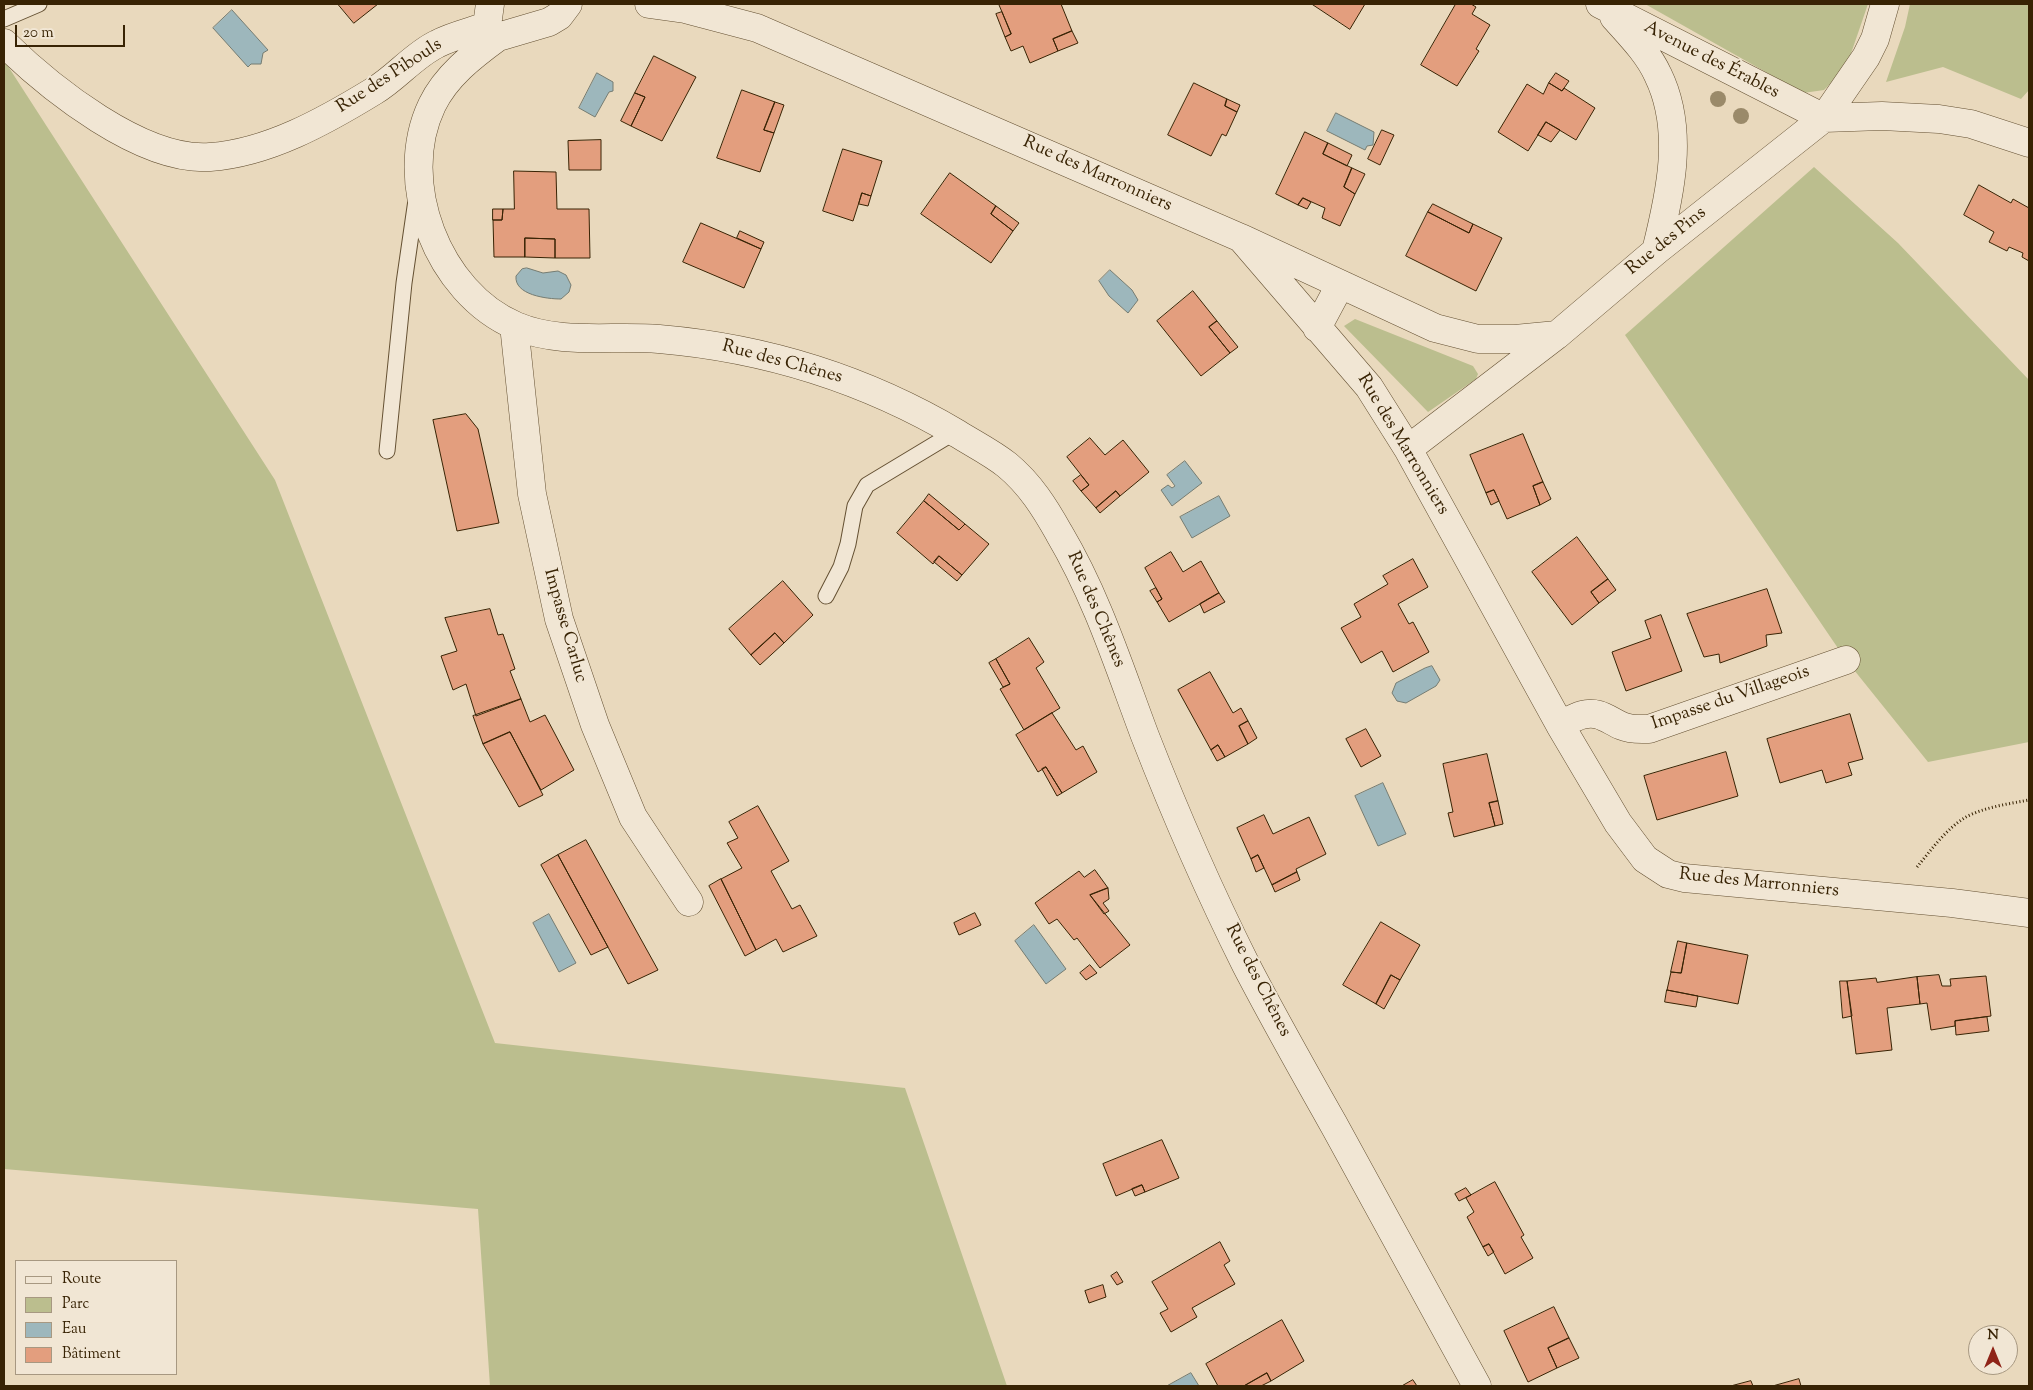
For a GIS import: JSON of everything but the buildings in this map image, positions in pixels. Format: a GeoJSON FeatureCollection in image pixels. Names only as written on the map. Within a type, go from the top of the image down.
{"type":"FeatureCollection","features":[{"type":"Feature","properties":{"kind":"street","name":"Rue des Pibouls"},"geometry":{"type":"LineString","coordinates":[[4,43],[48,82],[103,121],[138,141],[179,155],[210,157],[256,147],[321,121],[375,90],[436,44],[491,22],[549,22],[559,16],[568,4]]}},
{"type":"Feature","properties":{"kind":"street","name":"Rue des Marronniers"},"geometry":{"type":"LineString","coordinates":[[649,4],[685,9],[757,28],[1240,238],[1363,380],[1408,449],[1560,725],[1625,833],[1644,859],[1668,874],[1698,880],[1890,897],[2029,913]]}},
{"type":"Feature","properties":{"kind":"street","name":"Rue des Pins"},"geometry":{"type":"LineString","coordinates":[[1408,449],[1557,334],[1656,251],[1824,118],[1866,57],[1875,39],[1885,4]]}},
{"type":"Feature","properties":{"kind":"street"},"geometry":{"type":"LineString","coordinates":[[1602,5],[1645,54],[1658,74],[1669,105],[1673,142],[1671,183],[1656,251]]}},
{"type":"Feature","properties":{"kind":"street","name":"Avenue des Érables"},"geometry":{"type":"LineString","coordinates":[[1602,5],[1824,118]]}},
{"type":"Feature","properties":{"kind":"street","name":"Rue des Chênes"},"geometry":{"type":"LineString","coordinates":[[491,22],[458,70],[443,86],[434,102],[421,142],[419,178],[424,212],[447,262],[458,280],[483,305],[514,325],[572,338],[635,338],[710,344],[779,359],[881,393],[994,456],[1029,486],[1080,568],[1100,613],[1147,741],[1246,964],[1477,1386]]}},
{"type":"Feature","properties":{"kind":"street"},"geometry":{"type":"LineString","coordinates":[[1824,118],[1882,116],[1938,119],[1971,124],[2029,143]]}},
{"type":"Feature","properties":{"kind":"street"},"geometry":{"type":"LineString","coordinates":[[1240,238],[1435,328],[1461,336],[1490,339],[1557,334]]}},
{"type":"Feature","properties":{"kind":"street"},"geometry":{"type":"LineString","coordinates":[[1317,328],[1340,285]]}},
{"type":"Feature","properties":{"kind":"street","name":"Impasse Carluc"},"geometry":{"type":"LineString","coordinates":[[514,325],[532,494],[559,619],[575,670],[617,782],[633,816],[689,902]]}},
{"type":"Feature","properties":{"kind":"street","name":"Impasse du Villageois"},"geometry":{"type":"LineString","coordinates":[[1560,725],[1582,715],[1592,713],[1604,716],[1621,726],[1632,729],[1649,729],[1846,660]]}},
{"type":"Feature","properties":{"kind":"lane"},"geometry":{"type":"LineString","coordinates":[[4,19],[38,4]]}},
{"type":"Feature","properties":{"kind":"lane"},"geometry":{"type":"LineString","coordinates":[[387,451],[404,283],[419,178]]}},
{"type":"Feature","properties":{"kind":"lane"},"geometry":{"type":"LineString","coordinates":[[826,596],[841,567],[848,544],[855,506],[867,485],[954,432]]}},
{"type":"Feature","properties":{"kind":"path"},"geometry":{"type":"LineString","coordinates":[[1890,897],[1934,846],[1965,818],[1989,808],[2029,800]]}},
{"type":"Feature","properties":{"kind":"green space"},"geometry":{"type":"Polygon","coordinates":[[[1645,4],[1868,4],[1846,68],[1824,90],[1803,93],[1645,4]]]}},
{"type":"Feature","properties":{"kind":"green space"},"geometry":{"type":"Polygon","coordinates":[[[1910,4],[2029,4],[2029,90],[2021,99],[1943,67],[1886,82],[1905,27],[1910,4]]]}},
{"type":"Feature","properties":{"kind":"green space"},"geometry":{"type":"Polygon","coordinates":[[[4,60],[275,480],[495,1043],[905,1088],[1007,1386],[490,1386],[478,1209],[4,1169],[4,60]]]}},
{"type":"Feature","properties":{"kind":"green space"},"geometry":{"type":"Polygon","coordinates":[[[1814,167],[1898,243],[2029,380],[2029,742],[1928,762],[1846,660],[1625,335],[1814,167]]]}},
{"type":"Feature","properties":{"kind":"green space"},"geometry":{"type":"Polygon","coordinates":[[[1355,319],[1473,366],[1478,374],[1476,379],[1428,412],[1344,326],[1355,319]]]}},
{"type":"Feature","properties":{"kind":"water"},"geometry":{"type":"Polygon","coordinates":[[[232,10],[268,50],[263,53],[261,64],[251,64],[248,67],[213,28],[232,10]]]}},
{"type":"Feature","properties":{"kind":"water"},"geometry":{"type":"Polygon","coordinates":[[[597,73],[613,82],[613,91],[609,92],[595,117],[579,108],[597,73]]]}},
{"type":"Feature","properties":{"kind":"water"},"geometry":{"type":"Polygon","coordinates":[[[1336,113],[1374,132],[1373,145],[1367,146],[1365,150],[1327,131],[1336,113]]]}},
{"type":"Feature","properties":{"kind":"water"},"geometry":{"type":"Polygon","coordinates":[[[527,268],[543,273],[558,271],[566,275],[571,285],[569,292],[561,299],[540,297],[526,292],[520,288],[516,276],[522,269],[527,268]]]}},
{"type":"Feature","properties":{"kind":"water"},"geometry":{"type":"Polygon","coordinates":[[[1110,270],[1132,290],[1138,300],[1128,313],[1109,296],[1099,281],[1110,270]]]}},
{"type":"Feature","properties":{"kind":"water"},"geometry":{"type":"Polygon","coordinates":[[[1185,461],[1202,483],[1172,506],[1161,490],[1168,485],[1172,488],[1175,486],[1167,475],[1185,461]]]}},
{"type":"Feature","properties":{"kind":"water"},"geometry":{"type":"Polygon","coordinates":[[[1219,496],[1230,516],[1192,538],[1180,517],[1219,496]]]}},
{"type":"Feature","properties":{"kind":"water"},"geometry":{"type":"Polygon","coordinates":[[[1432,666],[1440,680],[1436,686],[1406,703],[1397,701],[1392,693],[1396,683],[1432,666]]]}},
{"type":"Feature","properties":{"kind":"water"},"geometry":{"type":"Polygon","coordinates":[[[1383,783],[1406,834],[1378,846],[1355,796],[1383,783]]]}},
{"type":"Feature","properties":{"kind":"water"},"geometry":{"type":"Polygon","coordinates":[[[549,914],[576,963],[559,972],[533,923],[549,914]]]}},
{"type":"Feature","properties":{"kind":"water"},"geometry":{"type":"Polygon","coordinates":[[[1034,925],[1066,969],[1046,984],[1015,941],[1034,925]]]}},
{"type":"Feature","properties":{"kind":"water"},"geometry":{"type":"Polygon","coordinates":[[[1191,1373],[1199,1386],[1167,1386],[1191,1373]]]}}]}
